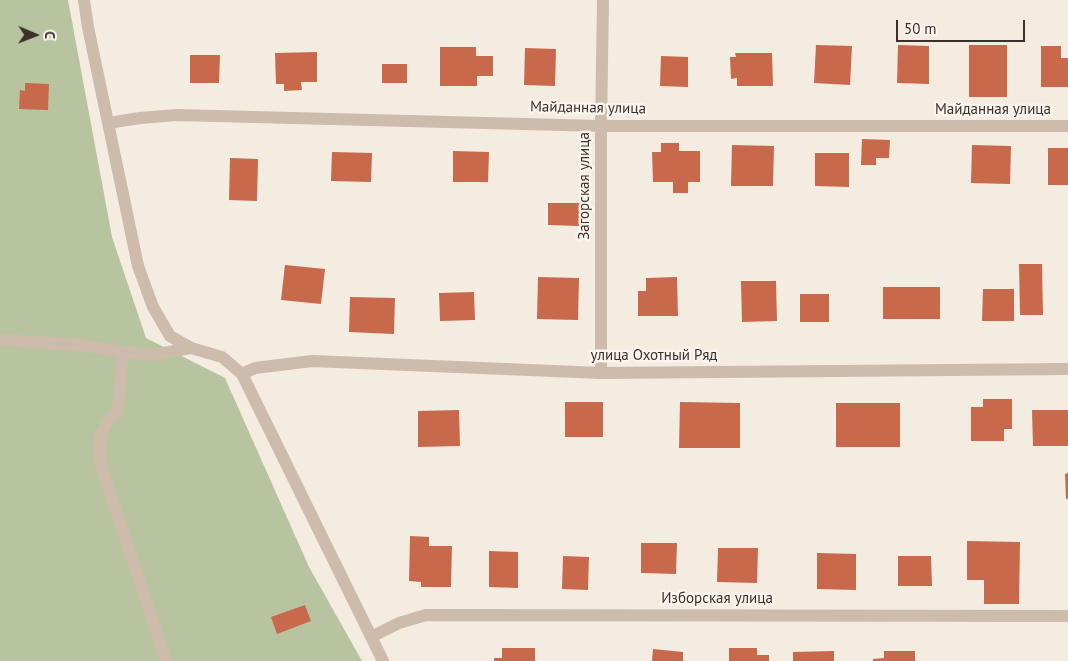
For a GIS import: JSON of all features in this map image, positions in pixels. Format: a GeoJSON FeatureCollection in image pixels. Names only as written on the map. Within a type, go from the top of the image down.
{"type":"FeatureCollection","features":[{"type":"Feature","properties":{"kind":"street"},"geometry":{"type":"LineString","coordinates":[[84,0],[108,123],[141,274],[153,306],[170,336],[192,348],[222,356],[242,374],[383,661]]}},
{"type":"Feature","properties":{"kind":"street","name":"Загорская улица"},"geometry":{"type":"LineString","coordinates":[[601,373],[603,0]]}},
{"type":"Feature","properties":{"kind":"street","name":"Майданная улица"},"geometry":{"type":"LineString","coordinates":[[108,123],[177,115],[601,126],[1068,126]]}},
{"type":"Feature","properties":{"kind":"street"},"geometry":{"type":"LineString","coordinates":[[0,341],[79,345],[152,355],[192,348]]}},
{"type":"Feature","properties":{"kind":"street"},"geometry":{"type":"LineString","coordinates":[[123,352],[118,411],[105,424],[99,444],[101,466],[166,661]]}},
{"type":"Feature","properties":{"kind":"street","name":"улица Охотный Ряд"},"geometry":{"type":"LineString","coordinates":[[242,374],[255,368],[312,361],[601,373],[1068,369]]}},
{"type":"Feature","properties":{"kind":"street","name":"Изборская улица"},"geometry":{"type":"LineString","coordinates":[[371,637],[399,623],[426,615],[1068,616]]}},
{"type":"Feature","properties":{"kind":"green space"},"geometry":{"type":"Polygon","coordinates":[[[0,0],[68,0],[112,237],[146,338],[225,378],[309,567],[362,661],[0,661],[0,0]]]}},
{"type":"Feature","properties":{"kind":"building"},"geometry":{"type":"Polygon","coordinates":[[[816,45],[852,46],[850,85],[814,83],[816,45]]]}},
{"type":"Feature","properties":{"kind":"building"},"geometry":{"type":"Polygon","coordinates":[[[898,45],[929,46],[929,84],[897,83],[898,45]]]}},
{"type":"Feature","properties":{"kind":"building"},"geometry":{"type":"Polygon","coordinates":[[[969,45],[1007,45],[1007,97],[969,97],[969,45]]]}},
{"type":"Feature","properties":{"kind":"building"},"geometry":{"type":"Polygon","coordinates":[[[1041,46],[1061,46],[1061,58],[1068,58],[1068,87],[1041,87],[1041,46]]]}},
{"type":"Feature","properties":{"kind":"building"},"geometry":{"type":"Polygon","coordinates":[[[440,47],[476,47],[476,56],[493,56],[493,76],[477,76],[477,86],[440,86],[440,47]]]}},
{"type":"Feature","properties":{"kind":"building"},"geometry":{"type":"Polygon","coordinates":[[[525,48],[556,49],[555,86],[524,85],[525,48]]]}},
{"type":"Feature","properties":{"kind":"building"},"geometry":{"type":"Polygon","coordinates":[[[317,52],[317,82],[301,82],[302,90],[284,91],[284,84],[276,84],[275,53],[317,52]]]}},
{"type":"Feature","properties":{"kind":"building"},"geometry":{"type":"Polygon","coordinates":[[[735,53],[772,53],[773,86],[737,86],[737,78],[731,79],[730,57],[736,57],[735,53]]]}},
{"type":"Feature","properties":{"kind":"building"},"geometry":{"type":"Polygon","coordinates":[[[190,55],[220,55],[219,83],[190,83],[190,55]]]}},
{"type":"Feature","properties":{"kind":"building"},"geometry":{"type":"Polygon","coordinates":[[[661,56],[688,57],[688,87],[660,86],[661,56]]]}},
{"type":"Feature","properties":{"kind":"building"},"geometry":{"type":"Polygon","coordinates":[[[382,64],[407,64],[407,83],[382,83],[382,64]]]}},
{"type":"Feature","properties":{"kind":"building"},"geometry":{"type":"Polygon","coordinates":[[[25,83],[49,84],[48,110],[19,109],[20,90],[25,91],[25,83]]]}},
{"type":"Feature","properties":{"kind":"building"},"geometry":{"type":"Polygon","coordinates":[[[862,139],[890,140],[889,158],[876,158],[876,165],[861,165],[862,139]]]}},
{"type":"Feature","properties":{"kind":"building"},"geometry":{"type":"Polygon","coordinates":[[[661,143],[679,143],[679,151],[700,151],[700,182],[688,182],[688,193],[673,193],[673,182],[653,182],[652,152],[661,152],[661,143]]]}},
{"type":"Feature","properties":{"kind":"building"},"geometry":{"type":"Polygon","coordinates":[[[732,145],[774,146],[773,186],[731,186],[732,145]]]}},
{"type":"Feature","properties":{"kind":"building"},"geometry":{"type":"Polygon","coordinates":[[[972,145],[1011,146],[1010,184],[971,183],[972,145]]]}},
{"type":"Feature","properties":{"kind":"building"},"geometry":{"type":"Polygon","coordinates":[[[1048,148],[1068,148],[1068,185],[1048,185],[1048,148]]]}},
{"type":"Feature","properties":{"kind":"building"},"geometry":{"type":"Polygon","coordinates":[[[453,151],[489,152],[488,182],[453,182],[453,151]]]}},
{"type":"Feature","properties":{"kind":"building"},"geometry":{"type":"Polygon","coordinates":[[[332,152],[372,153],[371,182],[331,181],[332,152]]]}},
{"type":"Feature","properties":{"kind":"building"},"geometry":{"type":"Polygon","coordinates":[[[815,153],[849,153],[849,187],[815,186],[815,153]]]}},
{"type":"Feature","properties":{"kind":"building"},"geometry":{"type":"Polygon","coordinates":[[[230,158],[258,159],[257,201],[229,200],[230,158]]]}},
{"type":"Feature","properties":{"kind":"building"},"geometry":{"type":"Polygon","coordinates":[[[548,203],[580,203],[579,226],[548,225],[548,203]]]}},
{"type":"Feature","properties":{"kind":"building"},"geometry":{"type":"Polygon","coordinates":[[[1019,264],[1042,264],[1043,315],[1020,315],[1019,264]]]}},
{"type":"Feature","properties":{"kind":"building"},"geometry":{"type":"Polygon","coordinates":[[[285,265],[325,269],[321,304],[281,300],[285,265]]]}},
{"type":"Feature","properties":{"kind":"building"},"geometry":{"type":"Polygon","coordinates":[[[538,277],[579,278],[578,320],[537,319],[538,277]]]}},
{"type":"Feature","properties":{"kind":"building"},"geometry":{"type":"Polygon","coordinates":[[[677,277],[678,316],[638,316],[638,291],[646,291],[646,278],[677,277]]]}},
{"type":"Feature","properties":{"kind":"building"},"geometry":{"type":"Polygon","coordinates":[[[741,281],[776,281],[777,321],[742,322],[741,281]]]}},
{"type":"Feature","properties":{"kind":"building"},"geometry":{"type":"Polygon","coordinates":[[[883,287],[940,287],[940,319],[883,319],[883,287]]]}},
{"type":"Feature","properties":{"kind":"building"},"geometry":{"type":"Polygon","coordinates":[[[983,289],[1014,289],[1014,321],[982,321],[983,289]]]}},
{"type":"Feature","properties":{"kind":"building"},"geometry":{"type":"Polygon","coordinates":[[[474,292],[475,320],[440,321],[439,293],[474,292]]]}},
{"type":"Feature","properties":{"kind":"building"},"geometry":{"type":"Polygon","coordinates":[[[800,294],[829,294],[829,322],[800,322],[800,294]]]}},
{"type":"Feature","properties":{"kind":"building"},"geometry":{"type":"Polygon","coordinates":[[[350,297],[395,298],[394,334],[349,332],[350,297]]]}},
{"type":"Feature","properties":{"kind":"building"},"geometry":{"type":"Polygon","coordinates":[[[983,399],[1012,399],[1012,429],[1004,429],[1004,441],[971,441],[971,407],[983,407],[983,399]]]}},
{"type":"Feature","properties":{"kind":"building"},"geometry":{"type":"Polygon","coordinates":[[[565,402],[603,402],[603,437],[565,437],[565,402]]]}},
{"type":"Feature","properties":{"kind":"building"},"geometry":{"type":"Polygon","coordinates":[[[680,402],[740,403],[740,448],[679,448],[680,402]]]}},
{"type":"Feature","properties":{"kind":"building"},"geometry":{"type":"Polygon","coordinates":[[[836,403],[900,403],[900,447],[836,447],[836,403]]]}},
{"type":"Feature","properties":{"kind":"building"},"geometry":{"type":"Polygon","coordinates":[[[459,410],[460,446],[418,447],[418,411],[459,410]]]}},
{"type":"Feature","properties":{"kind":"building"},"geometry":{"type":"Polygon","coordinates":[[[1032,410],[1068,410],[1068,446],[1033,446],[1032,410]]]}},
{"type":"Feature","properties":{"kind":"building"},"geometry":{"type":"Polygon","coordinates":[[[1068,473],[1068,499],[1066,499],[1065,474],[1068,473]]]}},
{"type":"Feature","properties":{"kind":"building"},"geometry":{"type":"Polygon","coordinates":[[[410,536],[429,537],[429,546],[452,546],[451,587],[421,587],[421,582],[409,581],[410,536]]]}},
{"type":"Feature","properties":{"kind":"building"},"geometry":{"type":"Polygon","coordinates":[[[967,541],[1020,542],[1019,604],[984,604],[984,580],[967,580],[967,541]]]}},
{"type":"Feature","properties":{"kind":"building"},"geometry":{"type":"Polygon","coordinates":[[[641,543],[677,543],[676,574],[641,573],[641,543]]]}},
{"type":"Feature","properties":{"kind":"building"},"geometry":{"type":"Polygon","coordinates":[[[718,548],[758,548],[757,583],[717,582],[718,548]]]}},
{"type":"Feature","properties":{"kind":"building"},"geometry":{"type":"Polygon","coordinates":[[[489,551],[518,552],[518,588],[489,587],[489,551]]]}},
{"type":"Feature","properties":{"kind":"building"},"geometry":{"type":"Polygon","coordinates":[[[817,553],[856,554],[856,590],[817,589],[817,553]]]}},
{"type":"Feature","properties":{"kind":"building"},"geometry":{"type":"Polygon","coordinates":[[[563,556],[589,557],[588,590],[562,589],[563,556]]]}},
{"type":"Feature","properties":{"kind":"building"},"geometry":{"type":"Polygon","coordinates":[[[898,556],[931,556],[932,586],[898,586],[898,556]]]}},
{"type":"Feature","properties":{"kind":"building"},"geometry":{"type":"Polygon","coordinates":[[[305,605],[311,621],[277,634],[271,617],[305,605]]]}},
{"type":"Feature","properties":{"kind":"building"},"geometry":{"type":"Polygon","coordinates":[[[502,648],[535,648],[535,661],[494,661],[494,658],[502,658],[502,648]]]}},
{"type":"Feature","properties":{"kind":"building"},"geometry":{"type":"Polygon","coordinates":[[[729,648],[757,648],[757,655],[769,655],[769,661],[729,661],[729,648]]]}},
{"type":"Feature","properties":{"kind":"building"},"geometry":{"type":"Polygon","coordinates":[[[653,649],[683,652],[683,661],[652,661],[653,649]]]}},
{"type":"Feature","properties":{"kind":"building"},"geometry":{"type":"Polygon","coordinates":[[[834,651],[834,661],[793,661],[793,652],[834,651]]]}},
{"type":"Feature","properties":{"kind":"building"},"geometry":{"type":"Polygon","coordinates":[[[884,651],[915,651],[915,661],[873,661],[873,659],[884,658],[884,651]]]}}]}
